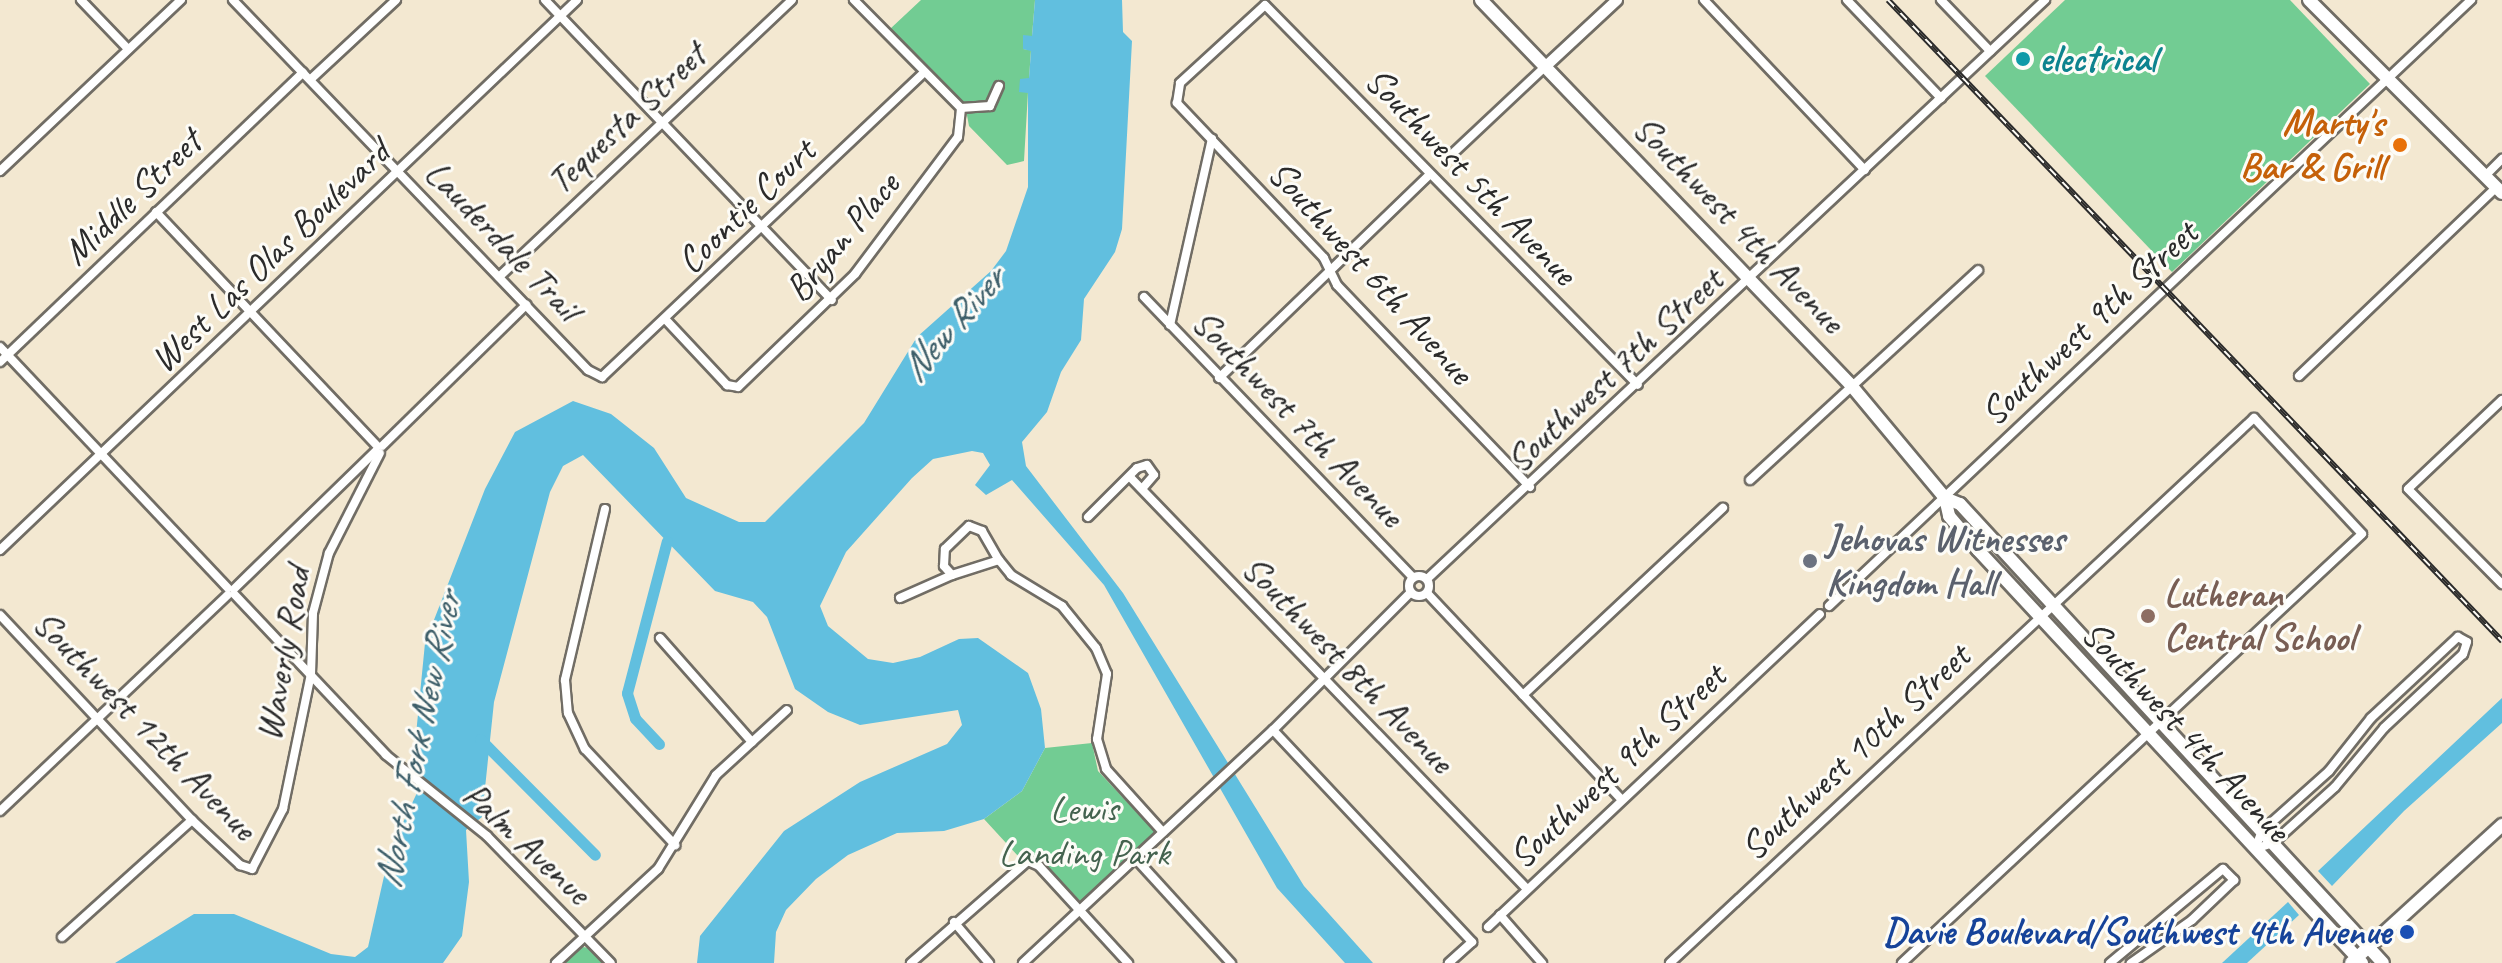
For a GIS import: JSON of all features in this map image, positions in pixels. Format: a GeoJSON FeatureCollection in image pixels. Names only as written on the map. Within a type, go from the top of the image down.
{"type":"FeatureCollection","features":[{"type":"Feature","properties":{"kind":"main road","name":"Southwest 4th Avenue"},"geometry":{"type":"LineString","coordinates":[[1481,0],[1850,384],[1945,498],[1949,516],[2357,961]]}},
{"type":"Feature","properties":{"kind":"main road"},"geometry":{"type":"LineString","coordinates":[[2309,0],[2387,81],[2500,190]]}},
{"type":"Feature","properties":{"kind":"main road","name":"Southwest 4th Avenue"},"geometry":{"type":"LineString","coordinates":[[1945,498],[1960,504],[2383,963]]}},
{"type":"Feature","properties":{"kind":"main road"},"geometry":{"type":"LineString","coordinates":[[2357,961],[2502,825]]}},
{"type":"Feature","properties":{"kind":"street"},"geometry":{"type":"LineString","coordinates":[[81,0],[128,49]]}},
{"type":"Feature","properties":{"kind":"street"},"geometry":{"type":"LineString","coordinates":[[0,171],[181,0]]}},
{"type":"Feature","properties":{"kind":"street","name":"Lauderdale Trail"},"geometry":{"type":"LineString","coordinates":[[233,0],[588,370],[602,377]]}},
{"type":"Feature","properties":{"kind":"street"},"geometry":{"type":"LineString","coordinates":[[311,79],[396,0]]}},
{"type":"Feature","properties":{"kind":"street"},"geometry":{"type":"LineString","coordinates":[[545,0],[832,300]]}},
{"type":"Feature","properties":{"kind":"street","name":"West Las Olas Boulevard"},"geometry":{"type":"LineString","coordinates":[[0,550],[577,0]]}},
{"type":"Feature","properties":{"kind":"street","name":"Tequesta Street"},"geometry":{"type":"LineString","coordinates":[[499,277],[792,0]]}},
{"type":"Feature","properties":{"kind":"street"},"geometry":{"type":"LineString","coordinates":[[854,0],[961,108],[990,106],[999,86]]}},
{"type":"Feature","properties":{"kind":"street"},"geometry":{"type":"LineString","coordinates":[[1450,156],[1617,0]]}},
{"type":"Feature","properties":{"kind":"street"},"geometry":{"type":"LineString","coordinates":[[1704,0],[1865,170]]}},
{"type":"Feature","properties":{"kind":"street"},"geometry":{"type":"LineString","coordinates":[[1847,0],[1941,98]]}},
{"type":"Feature","properties":{"kind":"street"},"geometry":{"type":"LineString","coordinates":[[1941,0],[1990,51]]}},
{"type":"Feature","properties":{"kind":"street","name":"Southwest 7th Street"},"geometry":{"type":"LineString","coordinates":[[1427,579],[1530,487],[2045,0]]}},
{"type":"Feature","properties":{"kind":"street","name":"Southwest 9th Street"},"geometry":{"type":"LineString","coordinates":[[1829,606],[2471,0]]}},
{"type":"Feature","properties":{"kind":"street","name":"Southwest 5th Avenue"},"geometry":{"type":"LineString","coordinates":[[1175,93],[1265,5],[1638,385]]}},
{"type":"Feature","properties":{"kind":"street","name":"Middle Street"},"geometry":{"type":"LineString","coordinates":[[0,362],[303,72]]}},
{"type":"Feature","properties":{"kind":"street","name":"Coontie Court"},"geometry":{"type":"LineString","coordinates":[[602,377],[667,321],[925,72]]}},
{"type":"Feature","properties":{"kind":"street","name":"Southwest 6th Avenue"},"geometry":{"type":"LineString","coordinates":[[1175,93],[1177,103],[1324,258],[1337,285],[1530,487]]}},
{"type":"Feature","properties":{"kind":"street","name":"Bryan Place"},"geometry":{"type":"LineString","coordinates":[[667,321],[727,385],[738,387],[832,300],[962,128],[961,108]]}},
{"type":"Feature","properties":{"kind":"street"},"geometry":{"type":"LineString","coordinates":[[1170,325],[1212,139]]}},
{"type":"Feature","properties":{"kind":"street"},"geometry":{"type":"LineString","coordinates":[[2486,175],[2502,159]]}},
{"type":"Feature","properties":{"kind":"street"},"geometry":{"type":"LineString","coordinates":[[1219,378],[1430,174]]}},
{"type":"Feature","properties":{"kind":"street"},"geometry":{"type":"LineString","coordinates":[[2299,376],[2500,190]]}},
{"type":"Feature","properties":{"kind":"street"},"geometry":{"type":"LineString","coordinates":[[156,212],[379,449]]}},
{"type":"Feature","properties":{"kind":"street"},"geometry":{"type":"LineString","coordinates":[[1750,480],[1850,384],[1978,270]]}},
{"type":"Feature","properties":{"kind":"street","name":"Southwest 7th Avenue"},"geometry":{"type":"LineString","coordinates":[[1144,297],[1413,578]]}},
{"type":"Feature","properties":{"kind":"street"},"geometry":{"type":"LineString","coordinates":[[0,811],[526,305]]}},
{"type":"Feature","properties":{"kind":"street","name":"Palm Avenue"},"geometry":{"type":"LineString","coordinates":[[0,347],[231,591],[418,782],[472,824],[611,963]]}},
{"type":"Feature","properties":{"kind":"street"},"geometry":{"type":"LineString","coordinates":[[2502,400],[2408,489],[2502,584]]}},
{"type":"Feature","properties":{"kind":"street","name":"Southwest 10th Street"},"geometry":{"type":"LineString","coordinates":[[1670,963],[2254,418],[2362,534],[2162,723]]}},
{"type":"Feature","properties":{"kind":"street","name":"Waverly Road"},"geometry":{"type":"LineString","coordinates":[[252,869],[283,809],[311,674],[313,613],[329,553],[379,449]]}},
{"type":"Feature","properties":{"kind":"street"},"geometry":{"type":"LineString","coordinates":[[1088,517],[1139,466],[1151,467],[1154,475],[1142,489]]}},
{"type":"Feature","properties":{"kind":"street","name":"Southwest 8th Avenue"},"geometry":{"type":"LineString","coordinates":[[1130,477],[1527,889]]}},
{"type":"Feature","properties":{"kind":"street"},"geometry":{"type":"LineString","coordinates":[[1523,695],[1723,508]]}},
{"type":"Feature","properties":{"kind":"street"},"geometry":{"type":"LineString","coordinates":[[605,509],[565,680],[568,713],[585,749],[675,845]]}},
{"type":"Feature","properties":{"kind":"street"},"geometry":{"type":"LineString","coordinates":[[952,575],[944,566],[945,549],[969,526],[982,531],[1011,575],[1062,606],[1096,648],[1107,674],[1097,739],[1106,769],[1163,832]]}},
{"type":"Feature","properties":{"kind":"street"},"geometry":{"type":"LineString","coordinates":[[900,598],[952,575],[999,560]]}},
{"type":"Feature","properties":{"kind":"street"},"geometry":{"type":"LineString","coordinates":[[1023,963],[1273,730],[1411,592],[1413,578],[1427,579],[1427,593]]}},
{"type":"Feature","properties":{"kind":"street"},"geometry":{"type":"LineString","coordinates":[[1411,592],[1427,593],[1622,800]]}},
{"type":"Feature","properties":{"kind":"street","name":"Southwest 9th Street"},"geometry":{"type":"LineString","coordinates":[[1488,927],[1820,614]]}},
{"type":"Feature","properties":{"kind":"street","name":"Southwest 12th Avenue"},"geometry":{"type":"LineString","coordinates":[[0,615],[192,820],[240,865],[252,869]]}},
{"type":"Feature","properties":{"kind":"street"},"geometry":{"type":"LineString","coordinates":[[660,638],[752,742]]}},
{"type":"Feature","properties":{"kind":"street"},"geometry":{"type":"LineString","coordinates":[[2464,639],[2463,654],[2384,728],[2335,787],[2273,843],[2255,849],[2262,831],[2329,771],[2371,718],[2449,642],[2464,639]]}},
{"type":"Feature","properties":{"kind":"street"},"geometry":{"type":"LineString","coordinates":[[556,963],[652,875],[675,845],[716,775],[787,710]]}},
{"type":"Feature","properties":{"kind":"street"},"geometry":{"type":"LineString","coordinates":[[1902,963],[2162,723]]}},
{"type":"Feature","properties":{"kind":"street"},"geometry":{"type":"LineString","coordinates":[[1273,730],[1472,942],[1449,963]]}},
{"type":"Feature","properties":{"kind":"street"},"geometry":{"type":"LineString","coordinates":[[62,937],[192,820]]}},
{"type":"Feature","properties":{"kind":"street"},"geometry":{"type":"LineString","coordinates":[[1136,859],[1231,963]]}},
{"type":"Feature","properties":{"kind":"street"},"geometry":{"type":"LineString","coordinates":[[911,963],[954,922],[1028,861],[1081,911],[1128,963]]}},
{"type":"Feature","properties":{"kind":"street"},"geometry":{"type":"LineString","coordinates":[[2110,963],[2223,869],[2234,880],[2192,920],[2131,963]]}},
{"type":"Feature","properties":{"kind":"street"},"geometry":{"type":"LineString","coordinates":[[1500,915],[1542,963]]}},
{"type":"Feature","properties":{"kind":"street"},"geometry":{"type":"LineString","coordinates":[[954,922],[989,963]]}},
{"type":"Feature","properties":{"kind":"green space"},"geometry":{"type":"Polygon","coordinates":[[[921,0],[1035,0],[1032,36],[1023,36],[1023,49],[1031,50],[1029,79],[1020,79],[1020,91],[1028,92],[1024,161],[1007,165],[969,126],[966,110],[890,29],[921,0]]]}},
{"type":"Feature","properties":{"kind":"green space"},"geometry":{"type":"Polygon","coordinates":[[[2065,0],[2290,0],[2370,84],[2172,272],[1985,76],[2065,0]]]}},
{"type":"Feature","properties":{"kind":"green space","name":"Lewis Landing Park"},"geometry":{"type":"Polygon","coordinates":[[[1092,743],[1098,771],[1156,833],[1082,903],[1036,855],[1019,857],[984,819],[1022,791],[1045,748],[1092,743]]]}},
{"type":"Feature","properties":{"kind":"green space"},"geometry":{"type":"Polygon","coordinates":[[[582,947],[592,948],[607,963],[560,963],[582,947]]]}},
{"type":"Feature","properties":{"kind":"water"},"geometry":{"type":"Polygon","coordinates":[[[1035,0],[1122,0],[1123,32],[1132,41],[1122,229],[1115,252],[1084,299],[1081,340],[1061,372],[1047,412],[1022,442],[1026,466],[1123,593],[1304,886],[1373,963],[1345,963],[1277,888],[1104,585],[1012,480],[986,495],[975,485],[990,465],[983,453],[972,451],[933,459],[912,478],[846,552],[820,606],[828,626],[868,659],[893,663],[920,657],[959,639],[978,638],[1028,673],[1041,709],[1045,748],[1022,791],[984,819],[944,831],[897,833],[848,855],[816,879],[786,910],[776,932],[774,963],[697,963],[700,936],[784,831],[860,782],[947,744],[962,725],[958,710],[860,725],[828,712],[795,689],[767,617],[753,602],[715,591],[583,455],[563,466],[550,492],[494,702],[482,817],[466,830],[469,882],[462,936],[443,963],[115,963],[194,914],[234,914],[331,954],[355,957],[368,947],[390,850],[424,778],[413,765],[425,643],[485,489],[515,432],[573,401],[611,414],[654,448],[686,498],[739,522],[765,522],[864,423],[917,337],[991,271],[1006,251],[1028,187],[1028,93],[1019,92],[1020,79],[1029,78],[1031,51],[1023,49],[1023,35],[1032,36],[1035,0]]]}},
{"type":"Feature","properties":{"kind":"water"},"geometry":{"type":"Polygon","coordinates":[[[2502,698],[2502,723],[2404,811],[2332,886],[2318,871],[2502,698]]]}},
{"type":"Feature","properties":{"kind":"water"},"geometry":{"type":"Polygon","coordinates":[[[2288,902],[2299,915],[2247,963],[2222,963],[2288,902]]]}},
{"type":"Feature","properties":{"kind":"waterway"},"geometry":{"type":"LineString","coordinates":[[659,744],[635,718],[627,693],[667,541]]}},
{"type":"Feature","properties":{"kind":"waterway"},"geometry":{"type":"LineString","coordinates":[[480,739],[595,855]]}},
{"type":"Feature","properties":{"kind":"railway"},"geometry":{"type":"LineString","coordinates":[[1888,0],[2502,641]]}},
{"type":"Feature","properties":{"kind":"place","name":"electrical"},"geometry":{"type":"Point","coordinates":[2023,59]}},
{"type":"Feature","properties":{"kind":"place","name":"Marty's Bar & Grill"},"geometry":{"type":"Point","coordinates":[2400,145]}},
{"type":"Feature","properties":{"kind":"place","name":"Jehovas Witnesses Kingdom Hall"},"geometry":{"type":"Point","coordinates":[1810,561]}},
{"type":"Feature","properties":{"kind":"place","name":"Lutheran Central School"},"geometry":{"type":"Point","coordinates":[2148,616]}},
{"type":"Feature","properties":{"kind":"place","name":"Davie Boulevard/Southwest 4th Avenue"},"geometry":{"type":"Point","coordinates":[2407,932]}},
{"type":"Feature","properties":{"kind":"water label","name":"New River"},"geometry":{"type":"Point","coordinates":[952,324]}},
{"type":"Feature","properties":{"kind":"water label","name":"North Fork New River"},"geometry":{"type":"Point","coordinates":[417,740]}}]}
